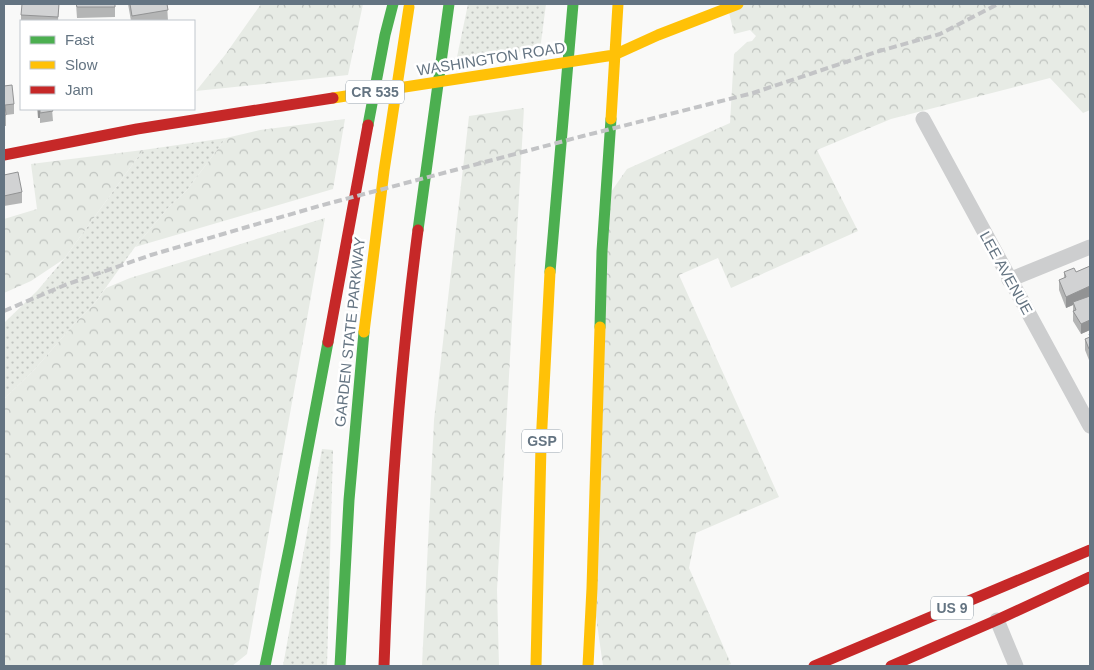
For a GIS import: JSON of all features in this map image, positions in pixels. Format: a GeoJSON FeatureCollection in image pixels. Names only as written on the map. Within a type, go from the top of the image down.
{"type":"FeatureCollection","features":[{"type":"Feature","properties":{"kind":"main road"},"geometry":{"type":"LineString","coordinates":[[265,666],[290,544],[385,35],[393,4]]}},
{"type":"Feature","properties":{"kind":"main road","name":"GARDEN STATE PARKWAY"},"geometry":{"type":"LineString","coordinates":[[340,666],[345,559],[360,371],[373,242],[410,4]]}},
{"type":"Feature","properties":{"kind":"main road"},"geometry":{"type":"LineString","coordinates":[[384,666],[393,487],[416,240],[449,4]]}},
{"type":"Feature","properties":{"kind":"main road","name":"GSP"},"geometry":{"type":"LineString","coordinates":[[536,666],[539,506],[554,217],[573,4]]}},
{"type":"Feature","properties":{"kind":"main road"},"geometry":{"type":"LineString","coordinates":[[588,666],[604,202],[618,4]]}},
{"type":"Feature","properties":{"kind":"main road","name":"WASHINGTON ROAD"},"geometry":{"type":"LineString","coordinates":[[4,155],[225,114],[614,55],[658,35],[738,4]]}},
{"type":"Feature","properties":{"kind":"main road","name":"US 9"},"geometry":{"type":"LineString","coordinates":[[814,666],[1090,550]]}},
{"type":"Feature","properties":{"kind":"main road","name":"US 9"},"geometry":{"type":"LineString","coordinates":[[891,666],[1090,578]]}},
{"type":"Feature","properties":{"kind":"main road"},"geometry":{"type":"LineString","coordinates":[[592,588],[600,647]]}},
{"type":"Feature","properties":{"kind":"street","name":"LEE AVENUE"},"geometry":{"type":"LineString","coordinates":[[923,120],[1090,426]]}},
{"type":"Feature","properties":{"kind":"street"},"geometry":{"type":"LineString","coordinates":[[1009,280],[1090,247]]}},
{"type":"Feature","properties":{"kind":"street"},"geometry":{"type":"LineString","coordinates":[[997,620],[1016,666]]}},
{"type":"Feature","properties":{"kind":"green space"},"geometry":{"type":"Polygon","coordinates":[[[261,4],[363,4],[348,75],[196,91],[225,55],[261,4]]]}},
{"type":"Feature","properties":{"kind":"green space"},"geometry":{"type":"Polygon","coordinates":[[[468,4],[546,4],[540,50],[457,57],[468,4]]]}},
{"type":"Feature","properties":{"kind":"green space"},"geometry":{"type":"Polygon","coordinates":[[[738,4],[1090,4],[1090,110],[1083,113],[1050,78],[891,119],[817,150],[858,231],[731,288],[718,258],[679,275],[779,497],[696,533],[689,568],[731,664],[726,666],[603,666],[592,588],[604,202],[627,169],[730,123],[734,54],[756,36],[750,30],[734,34],[728,8],[738,4]]]}},
{"type":"Feature","properties":{"kind":"green space"},"geometry":{"type":"Polygon","coordinates":[[[524,108],[497,590],[499,666],[422,666],[434,420],[469,116],[524,108]]]}},
{"type":"Feature","properties":{"kind":"green space"},"geometry":{"type":"Polygon","coordinates":[[[345,119],[333,189],[135,247],[168,208],[187,190],[226,138],[260,130],[345,119]]]}},
{"type":"Feature","properties":{"kind":"green space"},"geometry":{"type":"Polygon","coordinates":[[[226,138],[187,190],[168,208],[135,247],[94,304],[35,369],[4,399],[4,323],[37,291],[64,259],[143,150],[226,138]]]}},
{"type":"Feature","properties":{"kind":"green space"},"geometry":{"type":"Polygon","coordinates":[[[143,150],[64,259],[31,281],[4,293],[4,219],[37,209],[31,164],[143,150]]]}},
{"type":"Feature","properties":{"kind":"green space"},"geometry":{"type":"Polygon","coordinates":[[[325,218],[247,654],[232,666],[4,666],[4,399],[35,369],[94,304],[106,288],[130,278],[325,218]]]}},
{"type":"Feature","properties":{"kind":"green space"},"geometry":{"type":"Polygon","coordinates":[[[322,449],[333,450],[327,666],[283,666],[322,449]]]}},
{"type":"Feature","properties":{"kind":"building"},"geometry":{"type":"Polygon","coordinates":[[[22,4],[59,4],[58,17],[21,15],[22,4]]]}},
{"type":"Feature","properties":{"kind":"building"},"geometry":{"type":"Polygon","coordinates":[[[76,4],[115,4],[115,7],[77,7],[76,4]]]}},
{"type":"Feature","properties":{"kind":"building"},"geometry":{"type":"Polygon","coordinates":[[[130,4],[167,4],[168,10],[132,16],[130,4]]]}},
{"type":"Feature","properties":{"kind":"building"},"geometry":{"type":"Polygon","coordinates":[[[12,85],[14,104],[5,105],[6,115],[4,115],[4,86],[12,85]]]}},
{"type":"Feature","properties":{"kind":"building"},"geometry":{"type":"Polygon","coordinates":[[[40,110],[53,111],[40,113],[40,110]]]}},
{"type":"Feature","properties":{"kind":"building"},"geometry":{"type":"Polygon","coordinates":[[[18,172],[22,192],[4,196],[4,175],[18,172]]]}},
{"type":"Feature","properties":{"kind":"building"},"geometry":{"type":"Polygon","coordinates":[[[1090,266],[1090,286],[1066,297],[1059,280],[1066,277],[1064,272],[1074,268],[1076,272],[1090,266]]]}},
{"type":"Feature","properties":{"kind":"building"},"geometry":{"type":"Polygon","coordinates":[[[1090,296],[1090,320],[1081,324],[1073,311],[1076,310],[1073,302],[1090,296]]]}},
{"type":"Feature","properties":{"kind":"building"},"geometry":{"type":"Polygon","coordinates":[[[1090,337],[1090,349],[1089,349],[1085,339],[1090,337]]]}},
{"type":"Feature","properties":{"kind":"railway"},"geometry":{"type":"LineString","coordinates":[[4,311],[65,285],[151,255],[319,206],[753,93],[876,52],[940,34],[998,4]]}},
{"type":"Feature","properties":{"kind":"traffic: fast"},"geometry":{"type":"LineString","coordinates":[[368,125],[385,35],[393,4]]}},
{"type":"Feature","properties":{"kind":"traffic: fast"},"geometry":{"type":"LineString","coordinates":[[418,230],[449,4]]}},
{"type":"Feature","properties":{"kind":"traffic: fast"},"geometry":{"type":"LineString","coordinates":[[550,272],[573,4]]}},
{"type":"Feature","properties":{"kind":"traffic: fast"},"geometry":{"type":"LineString","coordinates":[[600,327],[602,251],[611,119]]}},
{"type":"Feature","properties":{"kind":"traffic: fast"},"geometry":{"type":"LineString","coordinates":[[340,666],[349,500],[364,332]]}},
{"type":"Feature","properties":{"kind":"traffic: fast"},"geometry":{"type":"LineString","coordinates":[[265,666],[328,342]]}},
{"type":"Feature","properties":{"kind":"traffic: slow"},"geometry":{"type":"LineString","coordinates":[[611,119],[618,4]]}},
{"type":"Feature","properties":{"kind":"traffic: slow"},"geometry":{"type":"LineString","coordinates":[[333,98],[614,55],[658,35],[738,4]]}},
{"type":"Feature","properties":{"kind":"traffic: slow"},"geometry":{"type":"LineString","coordinates":[[364,332],[384,171],[409,7]]}},
{"type":"Feature","properties":{"kind":"traffic: slow"},"geometry":{"type":"LineString","coordinates":[[536,666],[541,445],[550,272]]}},
{"type":"Feature","properties":{"kind":"traffic: slow"},"geometry":{"type":"LineString","coordinates":[[588,666],[600,327]]}},
{"type":"Feature","properties":{"kind":"traffic: jam"},"geometry":{"type":"LineString","coordinates":[[4,155],[137,129],[333,98]]}},
{"type":"Feature","properties":{"kind":"traffic: jam"},"geometry":{"type":"LineString","coordinates":[[328,342],[368,125]]}},
{"type":"Feature","properties":{"kind":"traffic: jam"},"geometry":{"type":"LineString","coordinates":[[384,666],[396,448],[405,339],[418,230]]}},
{"type":"Feature","properties":{"kind":"traffic: jam"},"geometry":{"type":"LineString","coordinates":[[814,666],[1090,550]]}},
{"type":"Feature","properties":{"kind":"traffic: jam"},"geometry":{"type":"LineString","coordinates":[[891,666],[1090,577]]}}]}
